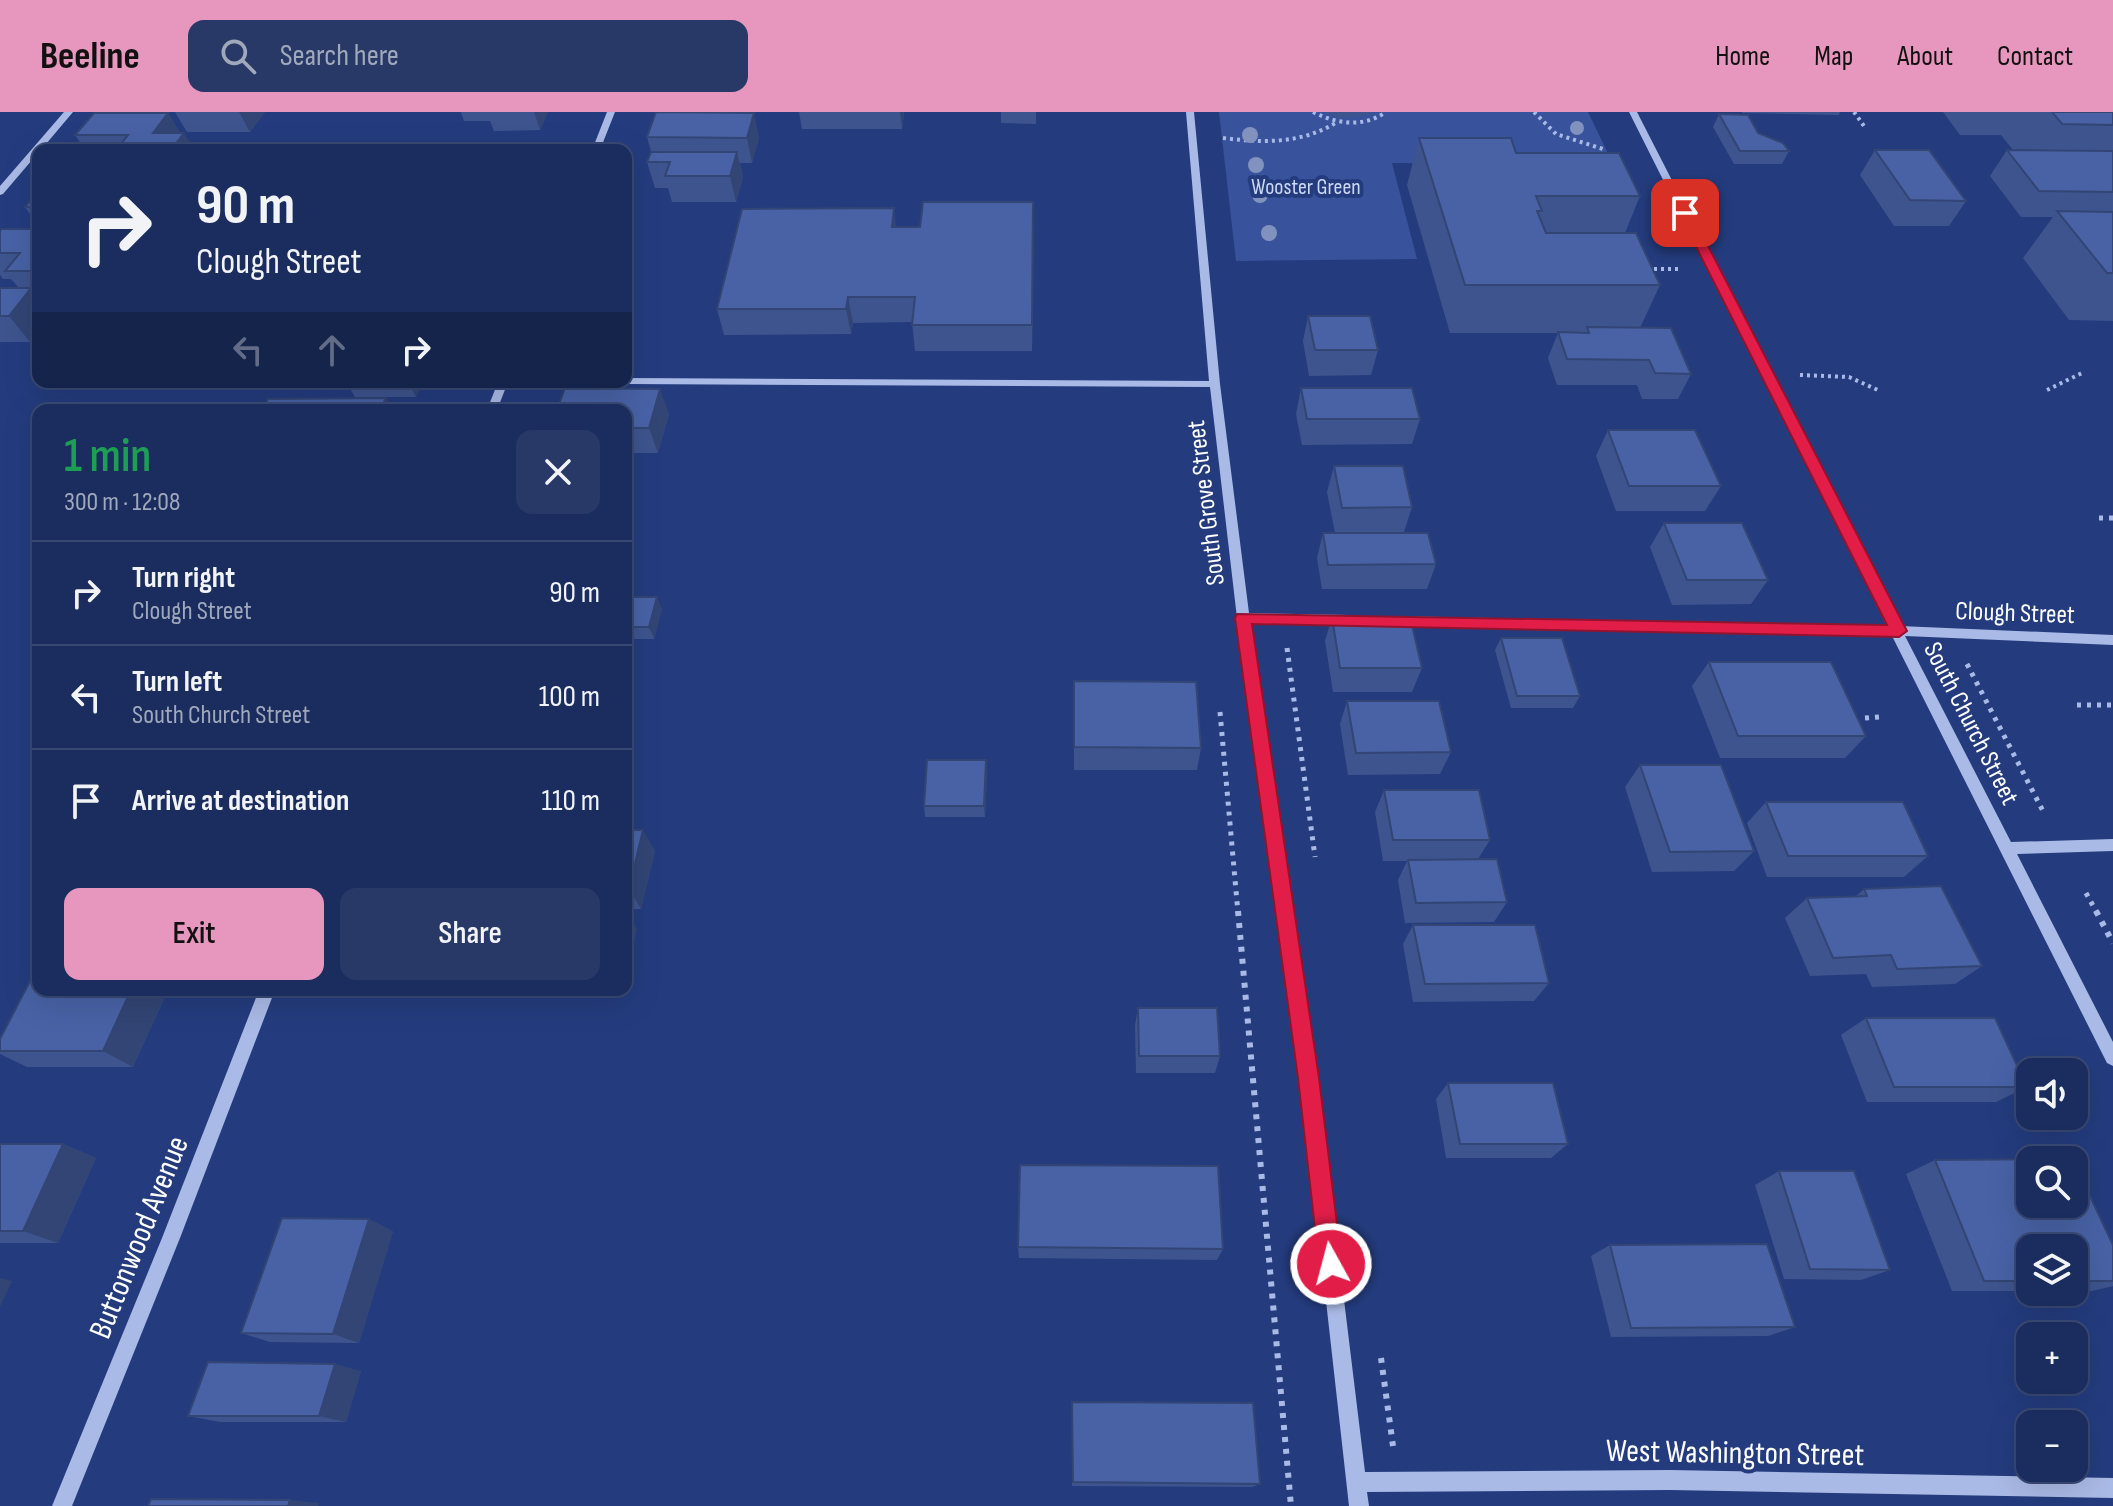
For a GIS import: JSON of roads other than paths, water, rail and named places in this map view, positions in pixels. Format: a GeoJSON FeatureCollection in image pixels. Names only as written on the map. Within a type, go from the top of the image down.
{"type":"FeatureCollection","features":[{"type":"Feature","properties":{"kind":"street"},"geometry":{"type":"LineString","coordinates":[[41,144],[69,112]]}},
{"type":"Feature","properties":{"kind":"street"},"geometry":{"type":"LineString","coordinates":[[598,144],[611,112]]}},
{"type":"Feature","properties":{"kind":"street","name":"South Grove Street"},"geometry":{"type":"LineString","coordinates":[[1190,112],[1215,384],[1243,618],[1309,1078],[1359,1506]]}},
{"type":"Feature","properties":{"kind":"street","name":"South Church Street"},"geometry":{"type":"LineString","coordinates":[[1633,112],[2113,1058]]}},
{"type":"Feature","properties":{"kind":"street"},"geometry":{"type":"LineString","coordinates":[[0,192],[32,155]]}},
{"type":"Feature","properties":{"kind":"street"},"geometry":{"type":"LineString","coordinates":[[632,381],[1215,384]]}},
{"type":"Feature","properties":{"kind":"street"},"geometry":{"type":"LineString","coordinates":[[1243,618],[1360,620]]}},
{"type":"Feature","properties":{"kind":"street","name":"Clough Street"},"geometry":{"type":"LineString","coordinates":[[1376,621],[1899,631],[2113,640]]}},
{"type":"Feature","properties":{"kind":"street"},"geometry":{"type":"LineString","coordinates":[[2008,848],[2113,845]]}},
{"type":"Feature","properties":{"kind":"street","name":"Buttonwood Avenue"},"geometry":{"type":"LineString","coordinates":[[62,1506],[166,1252],[265,996]]}},
{"type":"Feature","properties":{"kind":"street","name":"West Washington Street"},"geometry":{"type":"LineString","coordinates":[[1356,1482],[1670,1480],[2113,1488]]}},
{"type":"Feature","properties":{"kind":"park label","name":"Wooster Green"},"geometry":{"type":"Point","coordinates":[1306,186]}}]}
